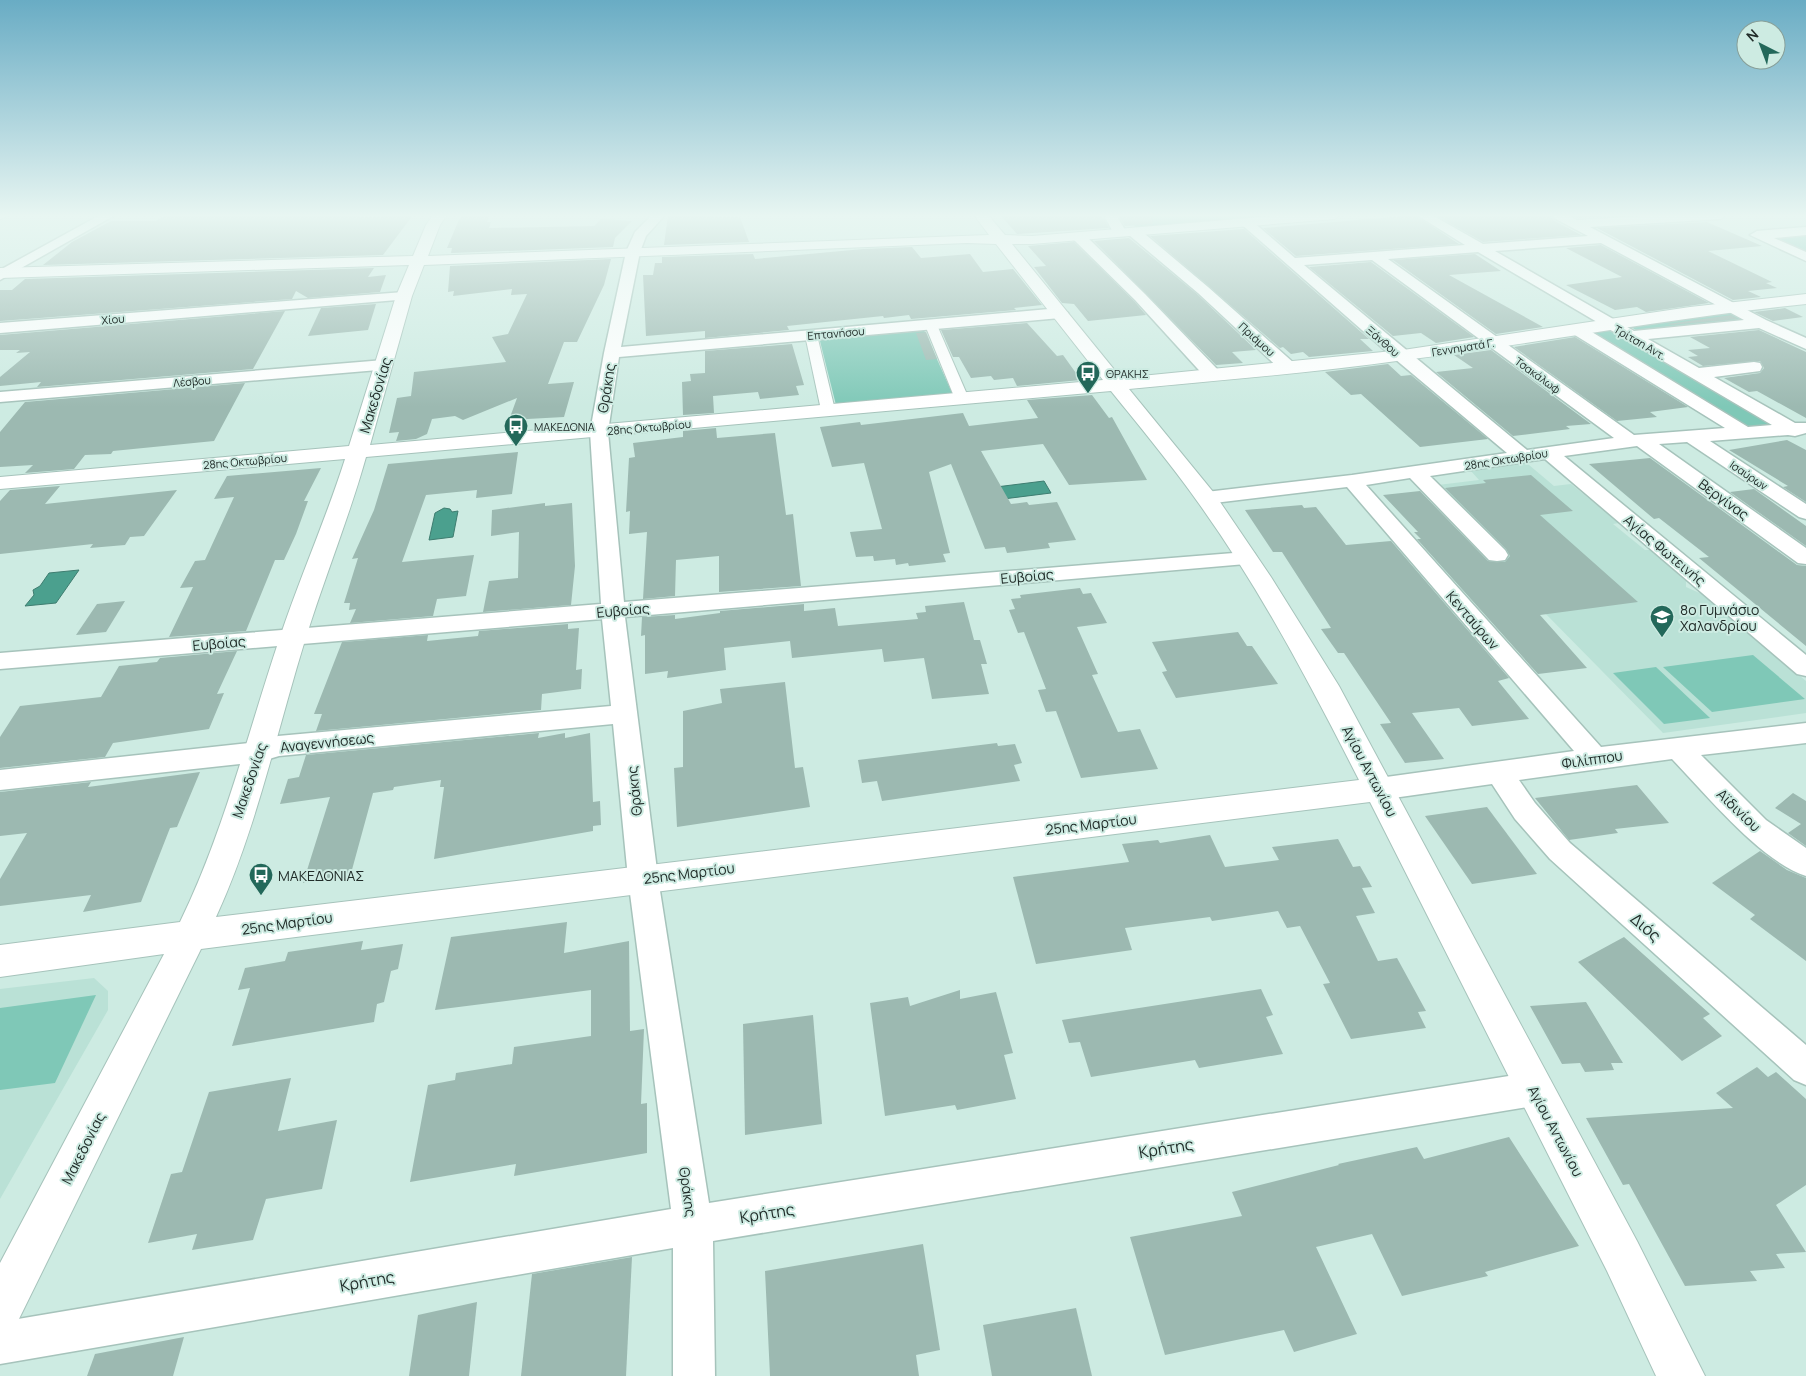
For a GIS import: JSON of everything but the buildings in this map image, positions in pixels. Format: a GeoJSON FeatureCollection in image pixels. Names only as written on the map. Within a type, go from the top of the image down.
{"type":"FeatureCollection","features":[{"type":"Feature","properties":{"kind":"street","name":"Μακεδονίας"},"geometry":{"type":"LineString","coordinates":[[0,1309],[191,936],[210,894],[259,752],[293,637],[358,451],[404,296],[411,279]]}},
{"type":"Feature","properties":{"kind":"street","name":"Θράκης"},"geometry":{"type":"LineString","coordinates":[[627,279],[612,353],[599,432],[613,611],[643,878],[693,1225],[694,1376]]}},
{"type":"Feature","properties":{"kind":"street","name":"Αγίου Αντωνίου"},"geometry":{"type":"LineString","coordinates":[[1033,279],[1206,498],[1246,558],[1325,686],[1656,1322],[1681,1376]]}},
{"type":"Feature","properties":{"kind":"street"},"geometry":{"type":"LineString","coordinates":[[1122,279],[1213,375]]}},
{"type":"Feature","properties":{"kind":"street","name":"Πριάμου"},"geometry":{"type":"LineString","coordinates":[[1190,279],[1204,290],[1289,368]]}},
{"type":"Feature","properties":{"kind":"street","name":"Ξάνθου"},"geometry":{"type":"LineString","coordinates":[[1313,279],[1400,356],[1522,456]]}},
{"type":"Feature","properties":{"kind":"street","name":"Τσακάλωφ"},"geometry":{"type":"LineString","coordinates":[[1407,279],[1493,342],[1635,440]]}},
{"type":"Feature","properties":{"kind":"street","name":"Τρίτση Αντ."},"geometry":{"type":"LineString","coordinates":[[1534,279],[1695,374],[1802,431]]}},
{"type":"Feature","properties":{"kind":"street"},"geometry":{"type":"LineString","coordinates":[[1680,279],[1806,344]]}},
{"type":"Feature","properties":{"kind":"street","name":"Χίου"},"geometry":{"type":"LineString","coordinates":[[0,328],[404,296]]}},
{"type":"Feature","properties":{"kind":"street","name":"Γεννηματά Γ."},"geometry":{"type":"LineString","coordinates":[[1118,385],[1400,356],[1730,306],[1806,299]]}},
{"type":"Feature","properties":{"kind":"street","name":"Επτανήσου"},"geometry":{"type":"LineString","coordinates":[[612,353],[1060,313]]}},
{"type":"Feature","properties":{"kind":"street"},"geometry":{"type":"LineString","coordinates":[[1630,336],[1762,323]]}},
{"type":"Feature","properties":{"kind":"street"},"geometry":{"type":"LineString","coordinates":[[930,325],[962,399]]}},
{"type":"Feature","properties":{"kind":"street","name":"Τρίτση Αντ."},"geometry":{"type":"LineString","coordinates":[[1576,329],[1747,434]]}},
{"type":"Feature","properties":{"kind":"street"},"geometry":{"type":"LineString","coordinates":[[811,335],[828,410]]}},
{"type":"Feature","properties":{"kind":"street","name":"Λέσβου"},"geometry":{"type":"LineString","coordinates":[[0,398],[384,365]]}},
{"type":"Feature","properties":{"kind":"street"},"geometry":{"type":"LineString","coordinates":[[1695,374],[1754,367]]}},
{"type":"Feature","properties":{"kind":"street","name":"28ης Οκτωβρίου"},"geometry":{"type":"LineString","coordinates":[[0,483],[358,451],[599,432],[1118,385]]}},
{"type":"Feature","properties":{"kind":"street","name":"28ης Οκτωβρίου"},"geometry":{"type":"LineString","coordinates":[[1206,498],[1352,482],[1635,440],[1802,431]]}},
{"type":"Feature","properties":{"kind":"street","name":"Ισαύρων"},"geometry":{"type":"LineString","coordinates":[[1692,438],[1806,513]]}},
{"type":"Feature","properties":{"kind":"street","name":"Βεργίνας"},"geometry":{"type":"LineString","coordinates":[[1635,440],[1806,558]]}},
{"type":"Feature","properties":{"kind":"street","name":"Αγίας Φωτεινής"},"geometry":{"type":"LineString","coordinates":[[1548,452],[1806,668]]}},
{"type":"Feature","properties":{"kind":"street"},"geometry":{"type":"LineString","coordinates":[[1415,472],[1497,556]]}},
{"type":"Feature","properties":{"kind":"street","name":"Κενταύρων"},"geometry":{"type":"LineString","coordinates":[[1352,482],[1594,758]]}},
{"type":"Feature","properties":{"kind":"street","name":"Ευβοίας"},"geometry":{"type":"LineString","coordinates":[[0,661],[1246,558]]}},
{"type":"Feature","properties":{"kind":"street","name":"Αναγεννήσεως"},"geometry":{"type":"LineString","coordinates":[[0,780],[259,752],[278,746],[626,714]]}},
{"type":"Feature","properties":{"kind":"street","name":"Φιλίππου"},"geometry":{"type":"LineString","coordinates":[[1379,789],[1499,774],[1594,758],[1806,733]]}},
{"type":"Feature","properties":{"kind":"street","name":"Αϊδινίου"},"geometry":{"type":"LineString","coordinates":[[1678,748],[1756,828],[1806,864]]}},
{"type":"Feature","properties":{"kind":"street","name":"Διός"},"geometry":{"type":"LineString","coordinates":[[1499,774],[1525,811],[1560,851],[1806,1068]]}},
{"type":"Feature","properties":{"kind":"street","name":"25ης Μαρτίου"},"geometry":{"type":"LineString","coordinates":[[0,961],[643,878],[1379,789]]}},
{"type":"Feature","properties":{"kind":"street","name":"Κρήτης"},"geometry":{"type":"LineString","coordinates":[[0,1343],[693,1225],[1534,1089]]}},
{"type":"Feature","properties":{"kind":"shaded area"},"geometry":{"type":"Polygon","coordinates":[[[1729,311],[1750,321],[1641,333],[1631,327],[1729,311]]]}},
{"type":"Feature","properties":{"kind":"shaded area"},"geometry":{"type":"Polygon","coordinates":[[[923,328],[953,395],[836,405],[819,337],[923,328]]]}},
{"type":"Feature","properties":{"kind":"shaded area"},"geometry":{"type":"Polygon","coordinates":[[[1612,330],[1777,426],[1747,429],[1592,333],[1612,330]]]}},
{"type":"Feature","properties":{"kind":"shaded area","name":"8ο Γυμνάσιο Χαλανδρίου"},"geometry":{"type":"Polygon","coordinates":[[[1523,460],[1554,486],[1571,484],[1619,523],[1613,524],[1645,550],[1651,550],[1686,581],[1686,587],[1704,595],[1806,681],[1806,713],[1663,733],[1410,476],[1438,485],[1479,480],[1471,471],[1480,470],[1477,467],[1523,460]]]}},
{"type":"Feature","properties":{"kind":"shaded area"},"geometry":{"type":"Polygon","coordinates":[[[1044,481],[1051,493],[1003,499],[996,487],[1044,481]]]}},
{"type":"Feature","properties":{"kind":"shaded area"},"geometry":{"type":"Polygon","coordinates":[[[444,508],[450,509],[452,512],[458,511],[453,537],[429,540],[435,513],[444,508]]]}},
{"type":"Feature","properties":{"kind":"shaded area"},"geometry":{"type":"Polygon","coordinates":[[[79,570],[56,603],[25,606],[34,595],[33,590],[40,586],[49,573],[79,570]]]}},
{"type":"Feature","properties":{"kind":"shaded area"},"geometry":{"type":"Polygon","coordinates":[[[1753,655],[1805,699],[1712,712],[1663,667],[1753,655]]]}},
{"type":"Feature","properties":{"kind":"shaded area"},"geometry":{"type":"Polygon","coordinates":[[[1656,667],[1710,718],[1664,724],[1613,673],[1656,667]]]}},
{"type":"Feature","properties":{"kind":"shaded area"},"geometry":{"type":"Polygon","coordinates":[[[94,978],[108,991],[108,1010],[0,1199],[0,989],[94,978]]]}},
{"type":"Feature","properties":{"kind":"shaded area"},"geometry":{"type":"Polygon","coordinates":[[[96,995],[55,1083],[0,1090],[0,1008],[96,995]]]}},
{"type":"Feature","properties":{"kind":"place","name":"ΘΡΑΚΗΣ"},"geometry":{"type":"Point","coordinates":[1088,394]}},
{"type":"Feature","properties":{"kind":"place","name":"ΜΑΚΕΔΟΝΙΑ"},"geometry":{"type":"Point","coordinates":[516,447]}},
{"type":"Feature","properties":{"kind":"place","name":"8ο Γυμνάσιο Χαλανδρίου"},"geometry":{"type":"Point","coordinates":[1662,638]}},
{"type":"Feature","properties":{"kind":"place","name":"ΜΑΚΕΔΟΝΙΑΣ"},"geometry":{"type":"Point","coordinates":[261,896]}}]}
